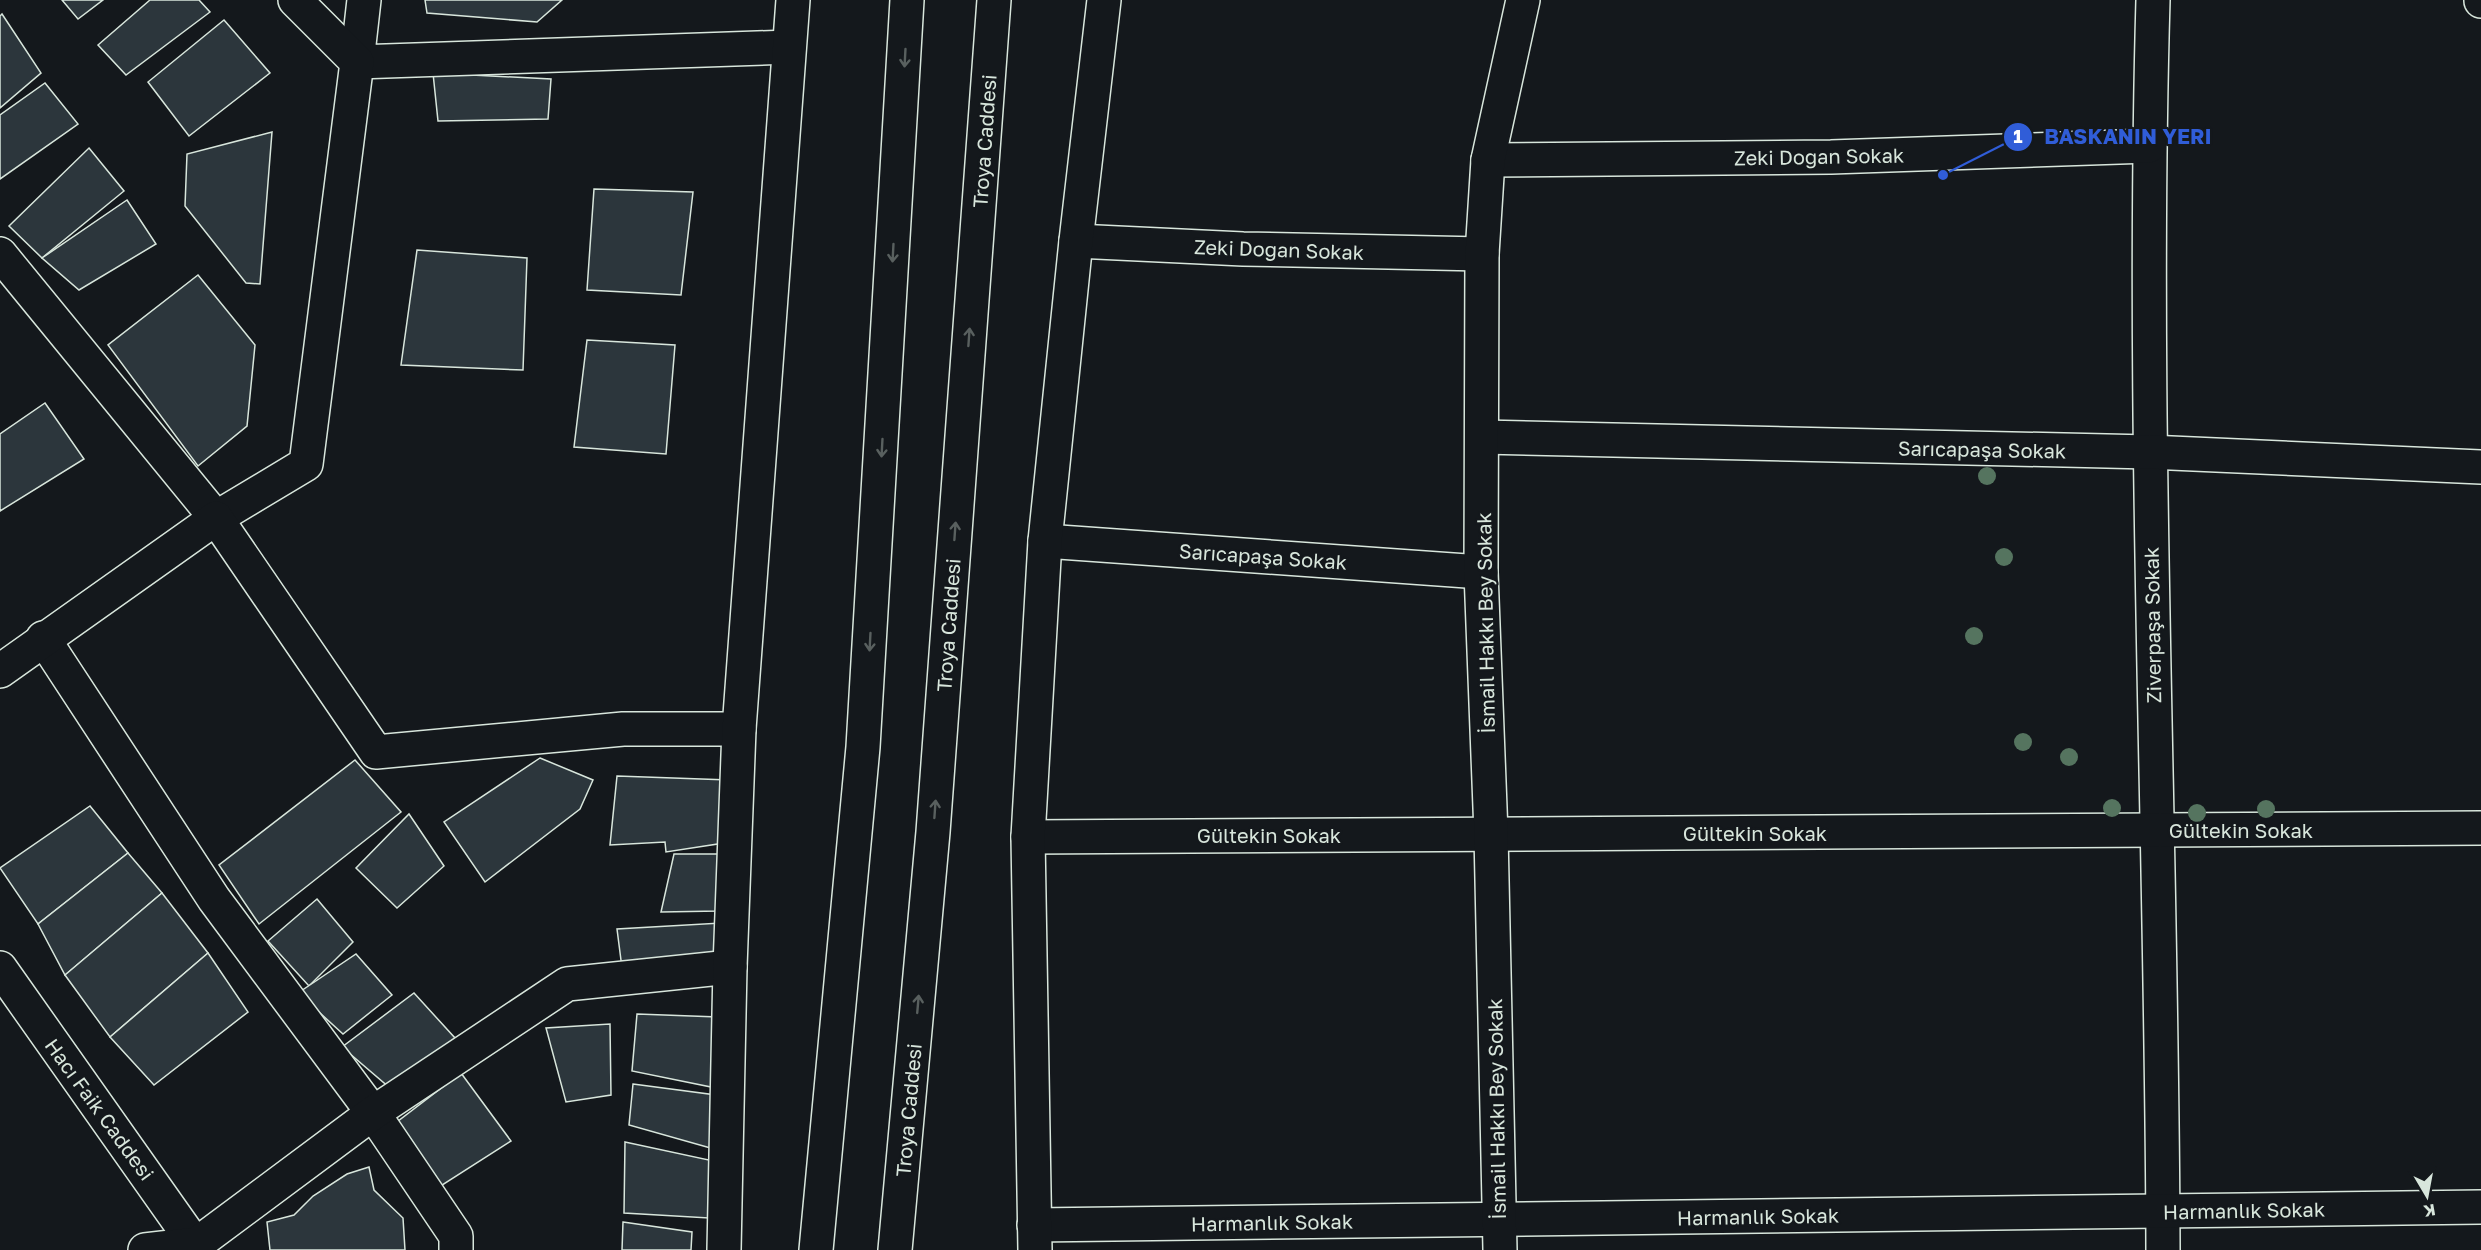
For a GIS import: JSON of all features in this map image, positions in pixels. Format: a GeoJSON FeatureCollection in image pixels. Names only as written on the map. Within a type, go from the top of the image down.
{"type":"FeatureCollection","features":[{"type":"Feature","properties":{"kind":"street"},"geometry":{"type":"LineString","coordinates":[[295,0],[357,62],[789,47]]}},
{"type":"Feature","properties":{"kind":"street"},"geometry":{"type":"LineString","coordinates":[[0,671],[216,518],[306,464],[364,0]]}},
{"type":"Feature","properties":{"kind":"street"},"geometry":{"type":"LineString","coordinates":[[724,1250],[730,968],[740,729],[793,0]]}},
{"type":"Feature","properties":{"kind":"street"},"geometry":{"type":"LineString","coordinates":[[816,1250],[863,747],[907,0]]}},
{"type":"Feature","properties":{"kind":"street","name":"Troya Caddesi"},"geometry":{"type":"LineString","coordinates":[[895,1250],[933,831],[994,0]]}},
{"type":"Feature","properties":{"kind":"street"},"geometry":{"type":"LineString","coordinates":[[1035,1237],[1028,837],[1045,541],[1104,0]]}},
{"type":"Feature","properties":{"kind":"street","name":"İsmail Hakkı Bey Sokak"},"geometry":{"type":"LineString","coordinates":[[1498,1235],[1491,834],[1481,572],[1482,254],[1488,160],[1523,0]]}},
{"type":"Feature","properties":{"kind":"street","name":"Ziverpaşa Sokak"},"geometry":{"type":"LineString","coordinates":[[2153,0],[2149,146],[2149,452],[2163,1250]]}},
{"type":"Feature","properties":{"kind":"street","name":"Zeki Doğan Sokak"},"geometry":{"type":"LineString","coordinates":[[1488,160],[1831,157],[2149,146]]}},
{"type":"Feature","properties":{"kind":"street","name":"Zeki Doğan Sokak"},"geometry":{"type":"LineString","coordinates":[[1076,241],[1243,249],[1482,254]]}},
{"type":"Feature","properties":{"kind":"street"},"geometry":{"type":"LineString","coordinates":[[0,254],[216,518],[376,752],[623,729],[740,729]]}},
{"type":"Feature","properties":{"kind":"street","name":"Sarıcapaşa Sokak"},"geometry":{"type":"LineString","coordinates":[[1482,437],[2149,452],[2481,468]]}},
{"type":"Feature","properties":{"kind":"street","name":"Sarıcapaşa Sokak"},"geometry":{"type":"LineString","coordinates":[[1045,541],[1481,572]]}},
{"type":"Feature","properties":{"kind":"street"},"geometry":{"type":"LineString","coordinates":[[43,639],[214,899],[373,1113],[456,1236],[456,1250]]}},
{"type":"Feature","properties":{"kind":"street","name":"Gültekin Sokak"},"geometry":{"type":"LineString","coordinates":[[1028,837],[2481,828]]}},
{"type":"Feature","properties":{"kind":"street","name":"Hacı Faik Caddesi"},"geometry":{"type":"LineString","coordinates":[[0,968],[198,1247]]}},
{"type":"Feature","properties":{"kind":"street"},"geometry":{"type":"LineString","coordinates":[[145,1250],[198,1247],[373,1113],[567,984],[730,968]]}},
{"type":"Feature","properties":{"kind":"street","name":"Harmanlık Sokak"},"geometry":{"type":"LineString","coordinates":[[1035,1237],[1498,1235],[2163,1211],[2481,1207]]}},
{"type":"Feature","properties":{"kind":"building"},"geometry":{"type":"Polygon","coordinates":[[[62,0],[103,0],[78,19],[62,0]]]}},
{"type":"Feature","properties":{"kind":"building"},"geometry":{"type":"Polygon","coordinates":[[[150,0],[199,0],[210,12],[126,75],[98,45],[150,0]]]}},
{"type":"Feature","properties":{"kind":"building"},"geometry":{"type":"Polygon","coordinates":[[[425,0],[562,0],[537,22],[427,13],[425,0]]]}},
{"type":"Feature","properties":{"kind":"building"},"geometry":{"type":"Polygon","coordinates":[[[2,14],[41,73],[0,108],[0,16],[2,14]]]}},
{"type":"Feature","properties":{"kind":"building"},"geometry":{"type":"Polygon","coordinates":[[[224,20],[270,73],[189,136],[148,82],[224,20]]]}},
{"type":"Feature","properties":{"kind":"building"},"geometry":{"type":"Polygon","coordinates":[[[433,73],[551,79],[548,119],[438,121],[433,73]]]}},
{"type":"Feature","properties":{"kind":"building"},"geometry":{"type":"Polygon","coordinates":[[[45,83],[78,124],[0,179],[0,115],[45,83]]]}},
{"type":"Feature","properties":{"kind":"building"},"geometry":{"type":"Polygon","coordinates":[[[272,132],[260,284],[246,283],[185,206],[187,154],[272,132]]]}},
{"type":"Feature","properties":{"kind":"building"},"geometry":{"type":"Polygon","coordinates":[[[89,148],[124,191],[42,258],[9,226],[89,148]]]}},
{"type":"Feature","properties":{"kind":"building"},"geometry":{"type":"Polygon","coordinates":[[[594,189],[693,192],[681,295],[587,290],[594,189]]]}},
{"type":"Feature","properties":{"kind":"building"},"geometry":{"type":"Polygon","coordinates":[[[127,200],[156,244],[79,290],[42,258],[127,200]]]}},
{"type":"Feature","properties":{"kind":"building"},"geometry":{"type":"Polygon","coordinates":[[[417,250],[527,258],[523,370],[401,365],[417,250]]]}},
{"type":"Feature","properties":{"kind":"building"},"geometry":{"type":"Polygon","coordinates":[[[198,275],[255,345],[247,426],[198,466],[108,345],[198,275]]]}},
{"type":"Feature","properties":{"kind":"building"},"geometry":{"type":"Polygon","coordinates":[[[587,340],[675,345],[666,454],[574,447],[587,340]]]}},
{"type":"Feature","properties":{"kind":"building"},"geometry":{"type":"Polygon","coordinates":[[[45,403],[84,459],[0,511],[0,434],[45,403]]]}},
{"type":"Feature","properties":{"kind":"building"},"geometry":{"type":"Polygon","coordinates":[[[540,758],[593,780],[580,809],[485,882],[444,822],[540,758]]]}},
{"type":"Feature","properties":{"kind":"building"},"geometry":{"type":"Polygon","coordinates":[[[355,760],[401,812],[259,924],[219,865],[355,760]]]}},
{"type":"Feature","properties":{"kind":"building"},"geometry":{"type":"Polygon","coordinates":[[[617,776],[729,780],[724,843],[666,852],[665,842],[610,845],[617,776]]]}},
{"type":"Feature","properties":{"kind":"building"},"geometry":{"type":"Polygon","coordinates":[[[90,806],[128,853],[38,924],[0,868],[90,806]]]}},
{"type":"Feature","properties":{"kind":"building"},"geometry":{"type":"Polygon","coordinates":[[[409,814],[444,866],[397,908],[356,868],[409,814]]]}},
{"type":"Feature","properties":{"kind":"building"},"geometry":{"type":"Polygon","coordinates":[[[128,853],[162,893],[65,975],[38,924],[128,853]]]}},
{"type":"Feature","properties":{"kind":"building"},"geometry":{"type":"Polygon","coordinates":[[[674,854],[722,854],[719,911],[661,912],[674,854]]]}},
{"type":"Feature","properties":{"kind":"building"},"geometry":{"type":"Polygon","coordinates":[[[162,893],[208,953],[110,1037],[65,975],[162,893]]]}},
{"type":"Feature","properties":{"kind":"building"},"geometry":{"type":"Polygon","coordinates":[[[317,899],[353,942],[309,986],[268,941],[317,899]]]}},
{"type":"Feature","properties":{"kind":"building"},"geometry":{"type":"Polygon","coordinates":[[[721,923],[714,961],[622,968],[617,929],[721,923]]]}},
{"type":"Feature","properties":{"kind":"building"},"geometry":{"type":"Polygon","coordinates":[[[208,953],[248,1012],[154,1085],[110,1037],[208,953]]]}},
{"type":"Feature","properties":{"kind":"building"},"geometry":{"type":"Polygon","coordinates":[[[356,954],[392,995],[343,1034],[298,993],[356,954]]]}},
{"type":"Feature","properties":{"kind":"building"},"geometry":{"type":"Polygon","coordinates":[[[414,993],[455,1038],[390,1088],[342,1047],[414,993]]]}},
{"type":"Feature","properties":{"kind":"building"},"geometry":{"type":"Polygon","coordinates":[[[637,1014],[718,1017],[716,1088],[632,1071],[637,1014]]]}},
{"type":"Feature","properties":{"kind":"building"},"geometry":{"type":"Polygon","coordinates":[[[610,1024],[611,1095],[566,1102],[546,1028],[610,1024]]]}},
{"type":"Feature","properties":{"kind":"building"},"geometry":{"type":"Polygon","coordinates":[[[461,1073],[511,1141],[436,1189],[393,1125],[461,1073]]]}},
{"type":"Feature","properties":{"kind":"building"},"geometry":{"type":"Polygon","coordinates":[[[633,1084],[716,1095],[714,1149],[629,1125],[633,1084]]]}},
{"type":"Feature","properties":{"kind":"building"},"geometry":{"type":"Polygon","coordinates":[[[625,1142],[709,1160],[709,1218],[624,1213],[625,1142]]]}},
{"type":"Feature","properties":{"kind":"building"},"geometry":{"type":"Polygon","coordinates":[[[369,1167],[374,1190],[403,1218],[405,1250],[270,1250],[267,1222],[294,1215],[313,1196],[347,1174],[369,1167]]]}},
{"type":"Feature","properties":{"kind":"building"},"geometry":{"type":"Polygon","coordinates":[[[623,1222],[692,1232],[691,1250],[622,1250],[623,1222]]]}},
{"type":"Feature","properties":{"kind":"place","name":"BASKANIN YERI"},"geometry":{"type":"Point","coordinates":[1943,175]}}]}
